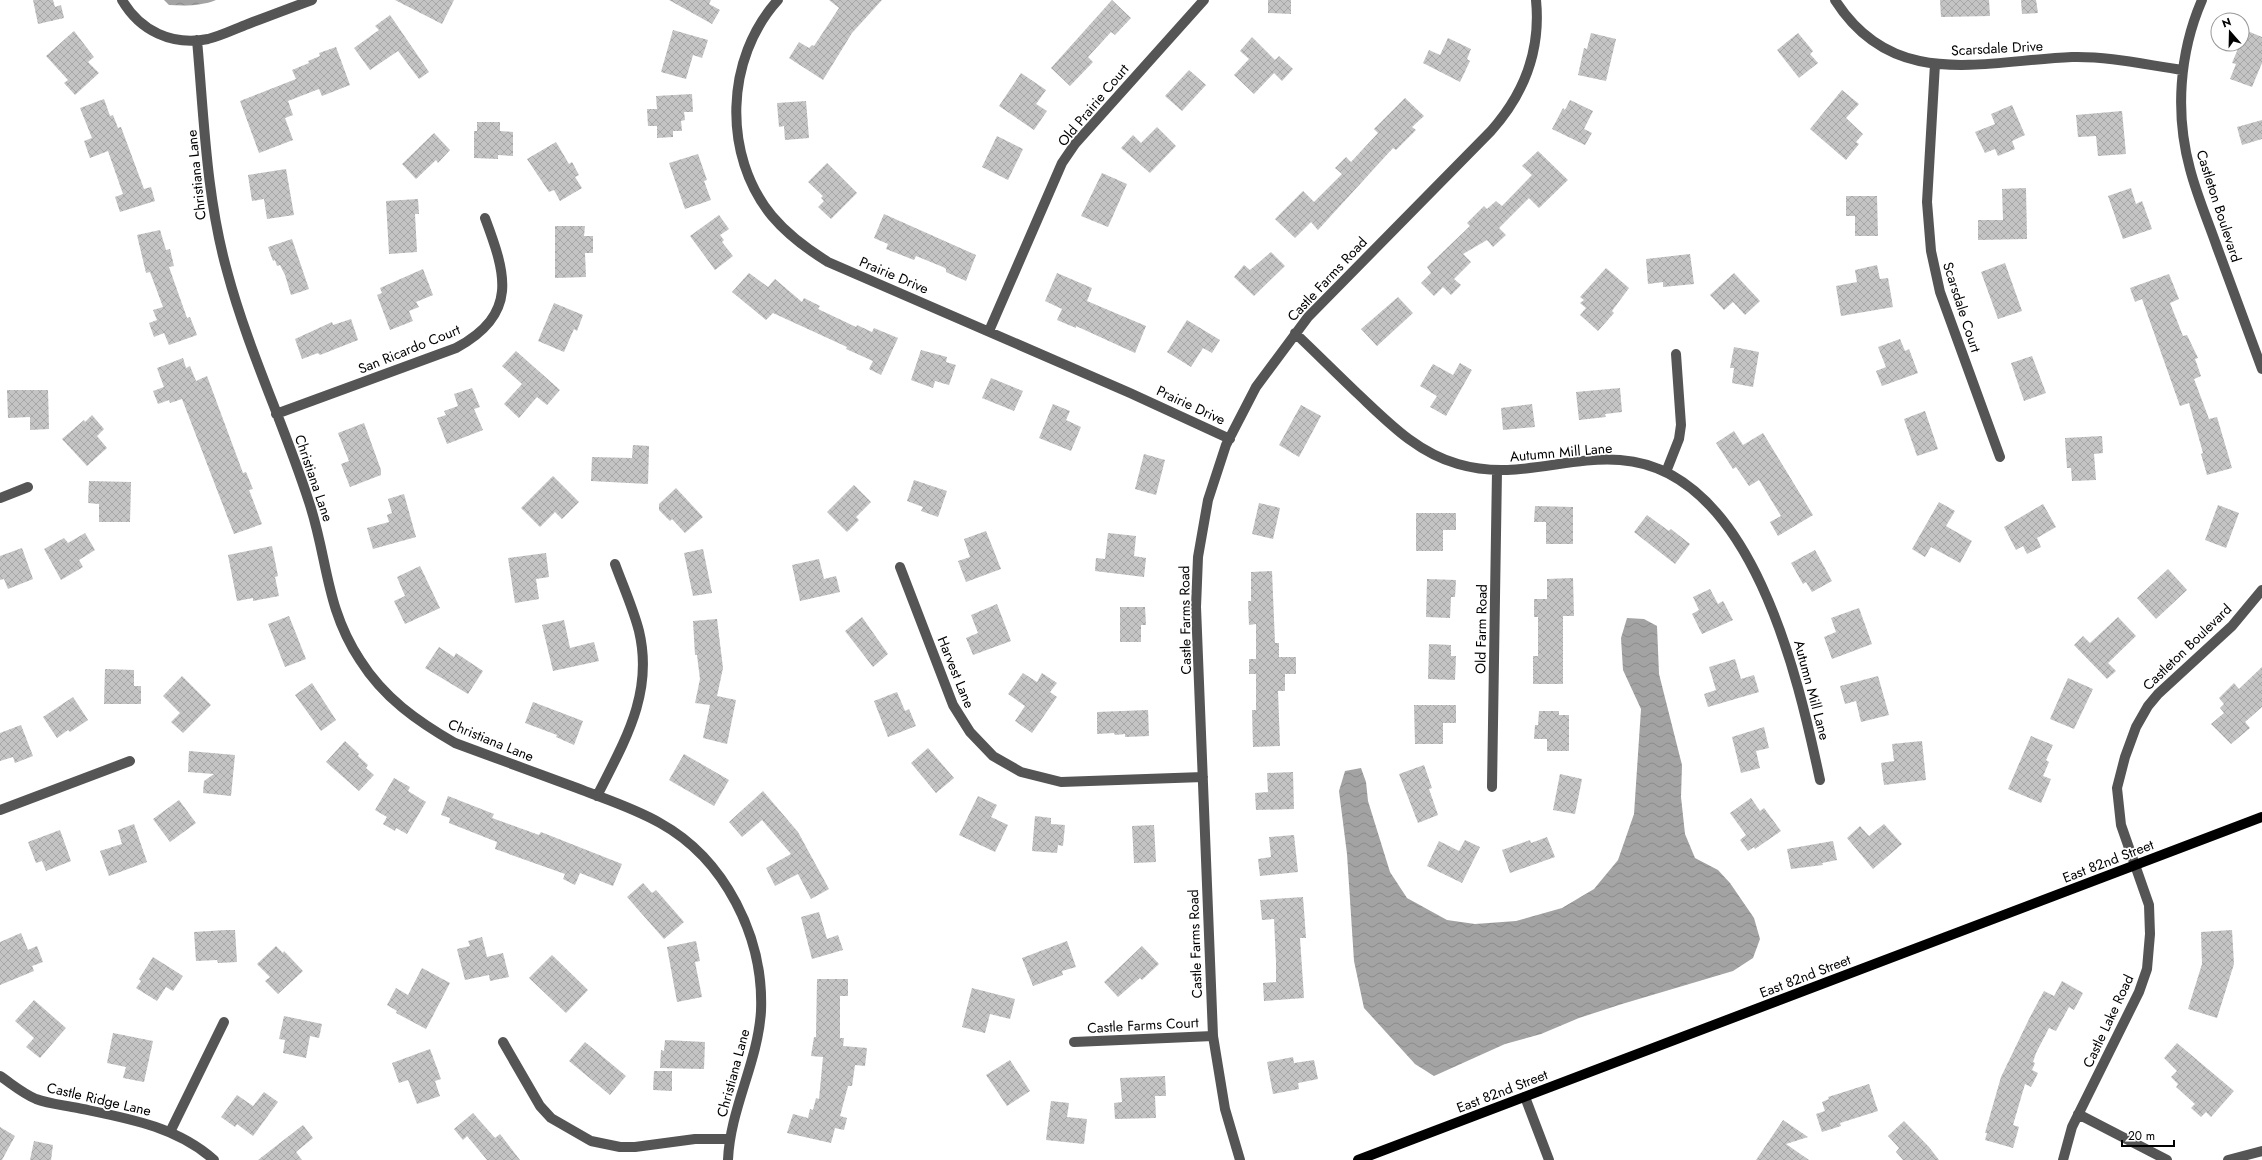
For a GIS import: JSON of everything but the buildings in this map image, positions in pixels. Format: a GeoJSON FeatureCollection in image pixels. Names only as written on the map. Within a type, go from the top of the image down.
{"type":"FeatureCollection","features":[{"type":"Feature","properties":{"kind":"main road","name":"East 82nd Street"},"geometry":{"type":"LineString","coordinates":[[1358,1160],[2262,817]]}},
{"type":"Feature","properties":{"kind":"street"},"geometry":{"type":"LineString","coordinates":[[122,0],[130,13],[148,28],[172,39],[197,40],[208,39],[312,0]]}},
{"type":"Feature","properties":{"kind":"street","name":"Prairie Drive"},"geometry":{"type":"LineString","coordinates":[[778,0],[761,22],[750,44],[740,73],[737,97],[737,129],[741,153],[759,197],[773,217],[789,235],[828,262],[1130,393],[1230,439]]}},
{"type":"Feature","properties":{"kind":"street","name":"Old Prairie Court"},"geometry":{"type":"LineString","coordinates":[[989,331],[1062,163],[1075,144],[1204,0]]}},
{"type":"Feature","properties":{"kind":"street","name":"Castle Farms Road"},"geometry":{"type":"LineString","coordinates":[[1240,1160],[1223,1101],[1213,1036],[1196,607],[1198,557],[1208,500],[1230,439],[1256,387],[1308,316],[1491,131],[1507,112],[1523,84],[1534,53],[1537,31],[1536,0]]}},
{"type":"Feature","properties":{"kind":"street","name":"Scarsdale Drive"},"geometry":{"type":"LineString","coordinates":[[1835,0],[1845,15],[1861,33],[1881,47],[1911,60],[1935,64],[2088,57],[2183,70]]}},
{"type":"Feature","properties":{"kind":"street","name":"Castleton Boulevard"},"geometry":{"type":"LineString","coordinates":[[2202,0],[2188,40],[2183,70],[2182,118],[2190,170],[2262,369]]}},
{"type":"Feature","properties":{"kind":"street","name":"Christiana Lane"},"geometry":{"type":"LineString","coordinates":[[197,40],[210,184],[218,232],[236,304],[309,501],[334,608],[347,638],[373,678],[401,708],[441,736],[647,816],[686,842],[714,870],[733,897],[746,925],[759,972],[761,1004],[760,1028],[753,1059],[729,1139],[728,1160]]}},
{"type":"Feature","properties":{"kind":"street","name":"Scarsdale Court"},"geometry":{"type":"LineString","coordinates":[[1935,64],[1927,202],[1931,252],[1940,292],[2000,457]]}},
{"type":"Feature","properties":{"kind":"street","name":"San Ricardo Court"},"geometry":{"type":"LineString","coordinates":[[276,414],[456,348],[482,330],[496,310],[503,279],[499,256],[485,218]]}},
{"type":"Feature","properties":{"kind":"street","name":"Autumn Mill Lane"},"geometry":{"type":"LineString","coordinates":[[1295,333],[1392,427],[1411,442],[1429,453],[1458,464],[1497,471],[1522,471],[1599,460],[1614,460],[1644,465],[1666,472],[1686,483],[1714,509],[1737,542],[1757,578],[1793,667],[1820,780]]}},
{"type":"Feature","properties":{"kind":"street"},"geometry":{"type":"LineString","coordinates":[[1666,472],[1679,439],[1681,425],[1676,354]]}},
{"type":"Feature","properties":{"kind":"street","name":"Old Farm Road"},"geometry":{"type":"LineString","coordinates":[[1492,787],[1497,471]]}},
{"type":"Feature","properties":{"kind":"street"},"geometry":{"type":"LineString","coordinates":[[0,498],[28,487]]}},
{"type":"Feature","properties":{"kind":"street"},"geometry":{"type":"LineString","coordinates":[[597,796],[634,718],[642,683],[642,654],[638,630],[615,564]]}},
{"type":"Feature","properties":{"kind":"street","name":"Harvest Lane"},"geometry":{"type":"LineString","coordinates":[[900,567],[953,705],[970,732],[993,756],[1022,772],[1061,782],[1203,777]]}},
{"type":"Feature","properties":{"kind":"street","name":"Castleton Boulevard"},"geometry":{"type":"LineString","coordinates":[[2136,865],[2121,825],[2117,788],[2125,757],[2136,727],[2148,706],[2158,694],[2232,626],[2262,590]]}},
{"type":"Feature","properties":{"kind":"street"},"geometry":{"type":"LineString","coordinates":[[0,810],[130,761]]}},
{"type":"Feature","properties":{"kind":"street","name":"Castle Lake Road"},"geometry":{"type":"LineString","coordinates":[[2063,1160],[2068,1138],[2078,1114],[2139,992],[2147,969],[2150,916],[2148,897],[2136,865]]}},
{"type":"Feature","properties":{"kind":"street"},"geometry":{"type":"LineString","coordinates":[[170,1132],[224,1022]]}},
{"type":"Feature","properties":{"kind":"street","name":"Castle Farms Court"},"geometry":{"type":"LineString","coordinates":[[1074,1042],[1213,1036]]}},
{"type":"Feature","properties":{"kind":"street"},"geometry":{"type":"LineString","coordinates":[[503,1042],[540,1106],[552,1118],[591,1141],[620,1147],[635,1147],[684,1140],[729,1139]]}},
{"type":"Feature","properties":{"kind":"street","name":"Castle Ridge Lane"},"geometry":{"type":"LineString","coordinates":[[0,1076],[19,1090],[43,1101],[137,1120],[170,1132],[197,1147],[214,1160]]}},
{"type":"Feature","properties":{"kind":"street"},"geometry":{"type":"LineString","coordinates":[[1525,1097],[1549,1160]]}},
{"type":"Feature","properties":{"kind":"street"},"geometry":{"type":"LineString","coordinates":[[2078,1114],[2167,1160]]}},
{"type":"Feature","properties":{"kind":"street"},"geometry":{"type":"LineString","coordinates":[[2228,1160],[2262,1151]]}},
{"type":"Feature","properties":{"kind":"water"},"geometry":{"type":"Polygon","coordinates":[[[164,0],[216,0],[193,5],[169,5],[164,0]]]}},
{"type":"Feature","properties":{"kind":"water"},"geometry":{"type":"Polygon","coordinates":[[[1627,618],[1644,619],[1657,626],[1659,674],[1682,765],[1681,797],[1685,834],[1695,858],[1718,870],[1730,883],[1754,918],[1760,939],[1753,958],[1733,971],[1622,1004],[1579,1018],[1541,1034],[1505,1044],[1434,1076],[1415,1064],[1364,1008],[1354,961],[1347,854],[1339,791],[1345,771],[1361,768],[1366,782],[1368,801],[1390,872],[1407,898],[1447,920],[1475,924],[1516,921],[1562,908],[1594,889],[1618,860],[1634,814],[1641,709],[1623,670],[1621,638],[1627,618]]]}}]}
